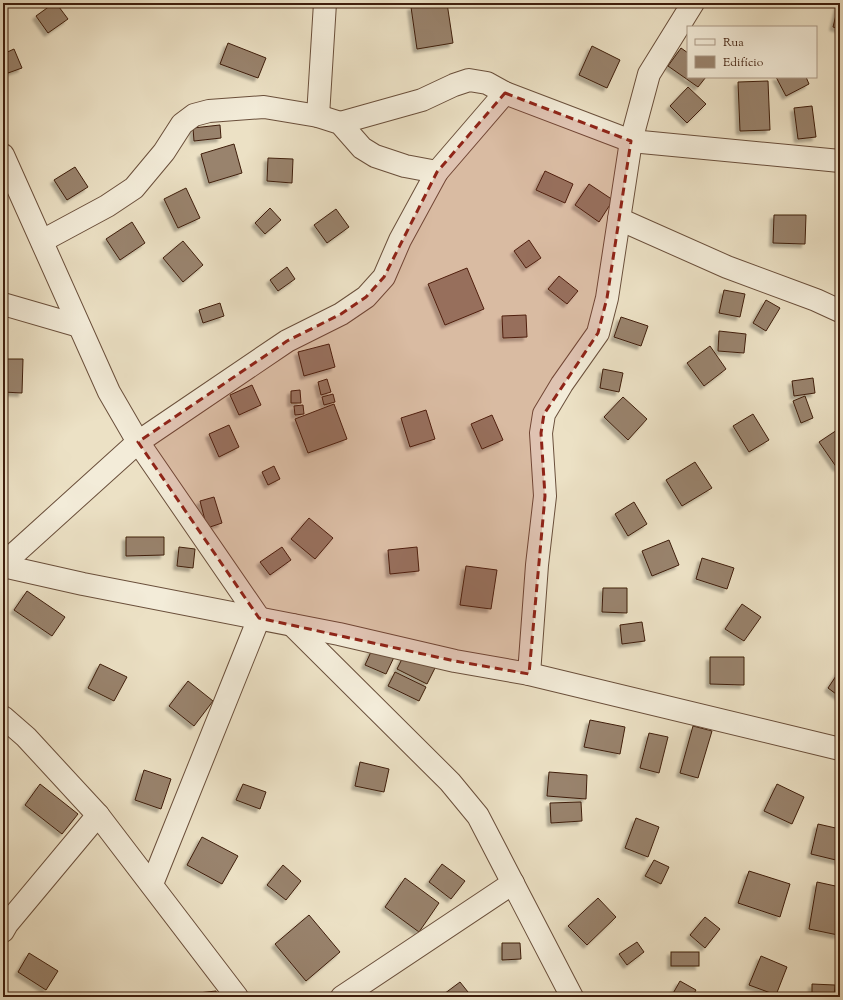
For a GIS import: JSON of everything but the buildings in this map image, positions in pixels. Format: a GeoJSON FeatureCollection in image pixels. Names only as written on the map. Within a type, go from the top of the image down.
{"type":"FeatureCollection","features":[{"type":"Feature","properties":{"kind":"street"},"geometry":{"type":"LineString","coordinates":[[318,116],[325,3]]}},
{"type":"Feature","properties":{"kind":"street"},"geometry":{"type":"LineString","coordinates":[[530,674],[537,565],[545,496],[541,433],[544,414],[562,384],[598,333],[607,298],[631,141],[650,74],[693,3]]}},
{"type":"Feature","properties":{"kind":"street"},"geometry":{"type":"LineString","coordinates":[[340,123],[422,100],[454,85],[469,80],[486,83],[505,93],[631,141],[840,160]]}},
{"type":"Feature","properties":{"kind":"street"},"geometry":{"type":"LineString","coordinates":[[3,565],[138,442],[287,341],[341,314],[366,297],[384,277],[400,240],[437,172],[505,93]]}},
{"type":"Feature","properties":{"kind":"street"},"geometry":{"type":"LineString","coordinates":[[42,241],[107,206],[134,188],[164,152],[182,124],[194,115],[209,111],[264,107],[318,116],[340,123],[362,148],[375,156],[405,166],[437,172]]}},
{"type":"Feature","properties":{"kind":"street"},"geometry":{"type":"LineString","coordinates":[[3,155],[109,392],[138,442],[259,618]]}},
{"type":"Feature","properties":{"kind":"street"},"geometry":{"type":"LineString","coordinates":[[619,220],[727,267],[816,300],[840,311]]}},
{"type":"Feature","properties":{"kind":"street"},"geometry":{"type":"LineString","coordinates":[[3,304],[79,326]]}},
{"type":"Feature","properties":{"kind":"street"},"geometry":{"type":"LineString","coordinates":[[3,565],[83,584],[339,634],[455,661],[530,674],[840,749]]}},
{"type":"Feature","properties":{"kind":"street"},"geometry":{"type":"LineString","coordinates":[[152,884],[259,618]]}},
{"type":"Feature","properties":{"kind":"street"},"geometry":{"type":"LineString","coordinates":[[292,625],[450,782],[478,816],[572,997]]}},
{"type":"Feature","properties":{"kind":"street"},"geometry":{"type":"LineString","coordinates":[[3,717],[26,737],[98,814],[237,997]]}},
{"type":"Feature","properties":{"kind":"street"},"geometry":{"type":"LineString","coordinates":[[3,931],[7,924],[98,814]]}},
{"type":"Feature","properties":{"kind":"street"},"geometry":{"type":"LineString","coordinates":[[342,997],[513,883]]}},
{"type":"Feature","properties":{"kind":"highlighted area"},"geometry":{"type":"Polygon","coordinates":[[[505,93],[631,141],[607,298],[598,333],[544,414],[541,433],[545,496],[529,674],[455,661],[259,618],[138,442],[287,341],[341,314],[366,297],[384,277],[437,172],[505,93]]]}}]}
